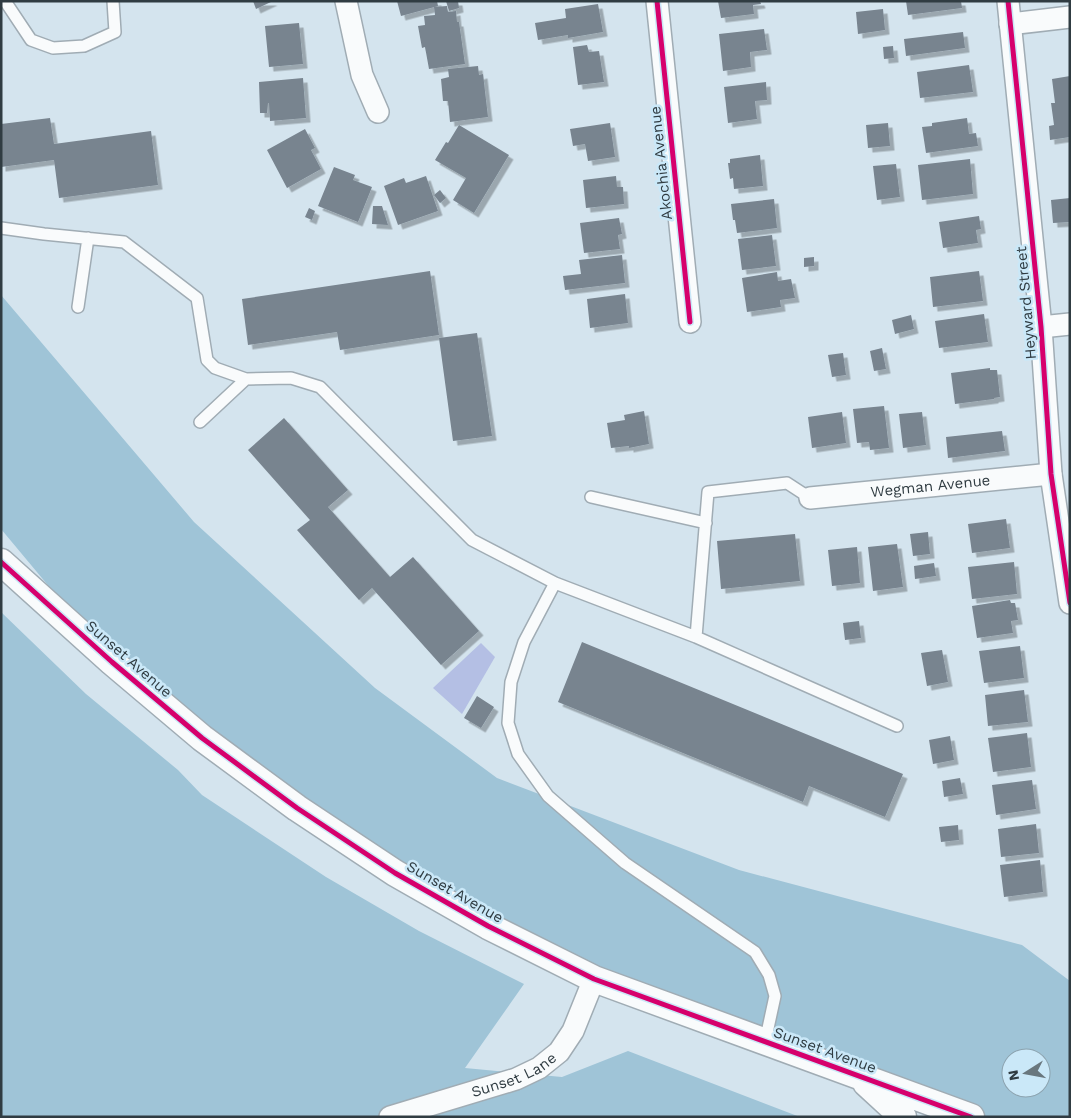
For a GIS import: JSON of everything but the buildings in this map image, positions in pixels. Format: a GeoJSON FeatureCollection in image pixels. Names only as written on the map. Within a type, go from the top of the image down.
{"type":"FeatureCollection","features":[{"type":"Feature","properties":{"kind":"street"},"geometry":{"type":"LineString","coordinates":[[346,1],[362,75],[378,112]]}},
{"type":"Feature","properties":{"kind":"street","name":"Akochia Avenue"},"geometry":{"type":"LineString","coordinates":[[657,1],[690,322]]}},
{"type":"Feature","properties":{"kind":"street","name":"Heyward Street"},"geometry":{"type":"LineString","coordinates":[[1008,1],[1041,327],[1051,474],[1070,602]]}},
{"type":"Feature","properties":{"kind":"street"},"geometry":{"type":"LineString","coordinates":[[1010,24],[1070,18]]}},
{"type":"Feature","properties":{"kind":"street"},"geometry":{"type":"LineString","coordinates":[[1041,327],[1070,324]]}},
{"type":"Feature","properties":{"kind":"street","name":"Wegman Avenue"},"geometry":{"type":"LineString","coordinates":[[810,498],[1051,474]]}},
{"type":"Feature","properties":{"kind":"street","name":"Sunset Avenue"},"geometry":{"type":"LineString","coordinates":[[1,562],[112,662],[194,732],[297,808],[404,878],[488,926],[594,979],[971,1117]]}},
{"type":"Feature","properties":{"kind":"street","name":"Sunset Lane"},"geometry":{"type":"LineString","coordinates":[[390,1117],[516,1079],[539,1068],[559,1052],[573,1031],[594,979]]}},
{"type":"Feature","properties":{"kind":"street"},"geometry":{"type":"LineString","coordinates":[[858,1075],[902,1117]]}},
{"type":"Feature","properties":{"kind":"lane"},"geometry":{"type":"LineString","coordinates":[[5,1],[30,40],[53,48],[84,46],[115,32],[113,1]]}},
{"type":"Feature","properties":{"kind":"lane"},"geometry":{"type":"LineString","coordinates":[[1,228],[124,242],[197,298],[208,360],[215,368],[246,379],[291,378],[320,387],[472,540],[555,583],[696,637],[897,726]]}},
{"type":"Feature","properties":{"kind":"lane"},"geometry":{"type":"LineString","coordinates":[[78,307],[88,238]]}},
{"type":"Feature","properties":{"kind":"lane"},"geometry":{"type":"LineString","coordinates":[[200,422],[246,379]]}},
{"type":"Feature","properties":{"kind":"lane"},"geometry":{"type":"LineString","coordinates":[[696,637],[708,492],[787,483],[810,498]]}},
{"type":"Feature","properties":{"kind":"lane"},"geometry":{"type":"LineString","coordinates":[[591,497],[706,523]]}},
{"type":"Feature","properties":{"kind":"lane"},"geometry":{"type":"LineString","coordinates":[[555,583],[524,642],[511,682],[508,722],[518,754],[548,796],[625,863],[754,952],[769,975],[775,996],[765,1042]]}},
{"type":"Feature","properties":{"kind":"shaded area"},"geometry":{"type":"Polygon","coordinates":[[[1,295],[194,522],[375,688],[497,778],[739,870],[1022,945],[1070,981],[1070,1117],[971,1117],[488,926],[112,662],[1,529],[1,295]]]}},
{"type":"Feature","properties":{"kind":"shaded area"},"geometry":{"type":"Polygon","coordinates":[[[1,612],[86,694],[178,770],[202,795],[326,877],[419,931],[524,984],[465,1068],[562,1077],[628,1051],[800,1117],[1,1117],[1,612]]]}},
{"type":"Feature","properties":{"kind":"shaded area"},"geometry":{"type":"Polygon","coordinates":[[[481,643],[495,657],[462,714],[433,688],[481,643]]]}},
{"type":"Feature","properties":{"kind":"cycle path"},"geometry":{"type":"LineString","coordinates":[[657,1],[690,322]]}},
{"type":"Feature","properties":{"kind":"cycle path"},"geometry":{"type":"LineString","coordinates":[[1008,1],[1041,327],[1051,474],[1070,603]]}},
{"type":"Feature","properties":{"kind":"cycle path"},"geometry":{"type":"LineString","coordinates":[[1,562],[112,662],[202,738],[297,808],[395,873],[488,926],[594,979],[971,1117]]}}]}
